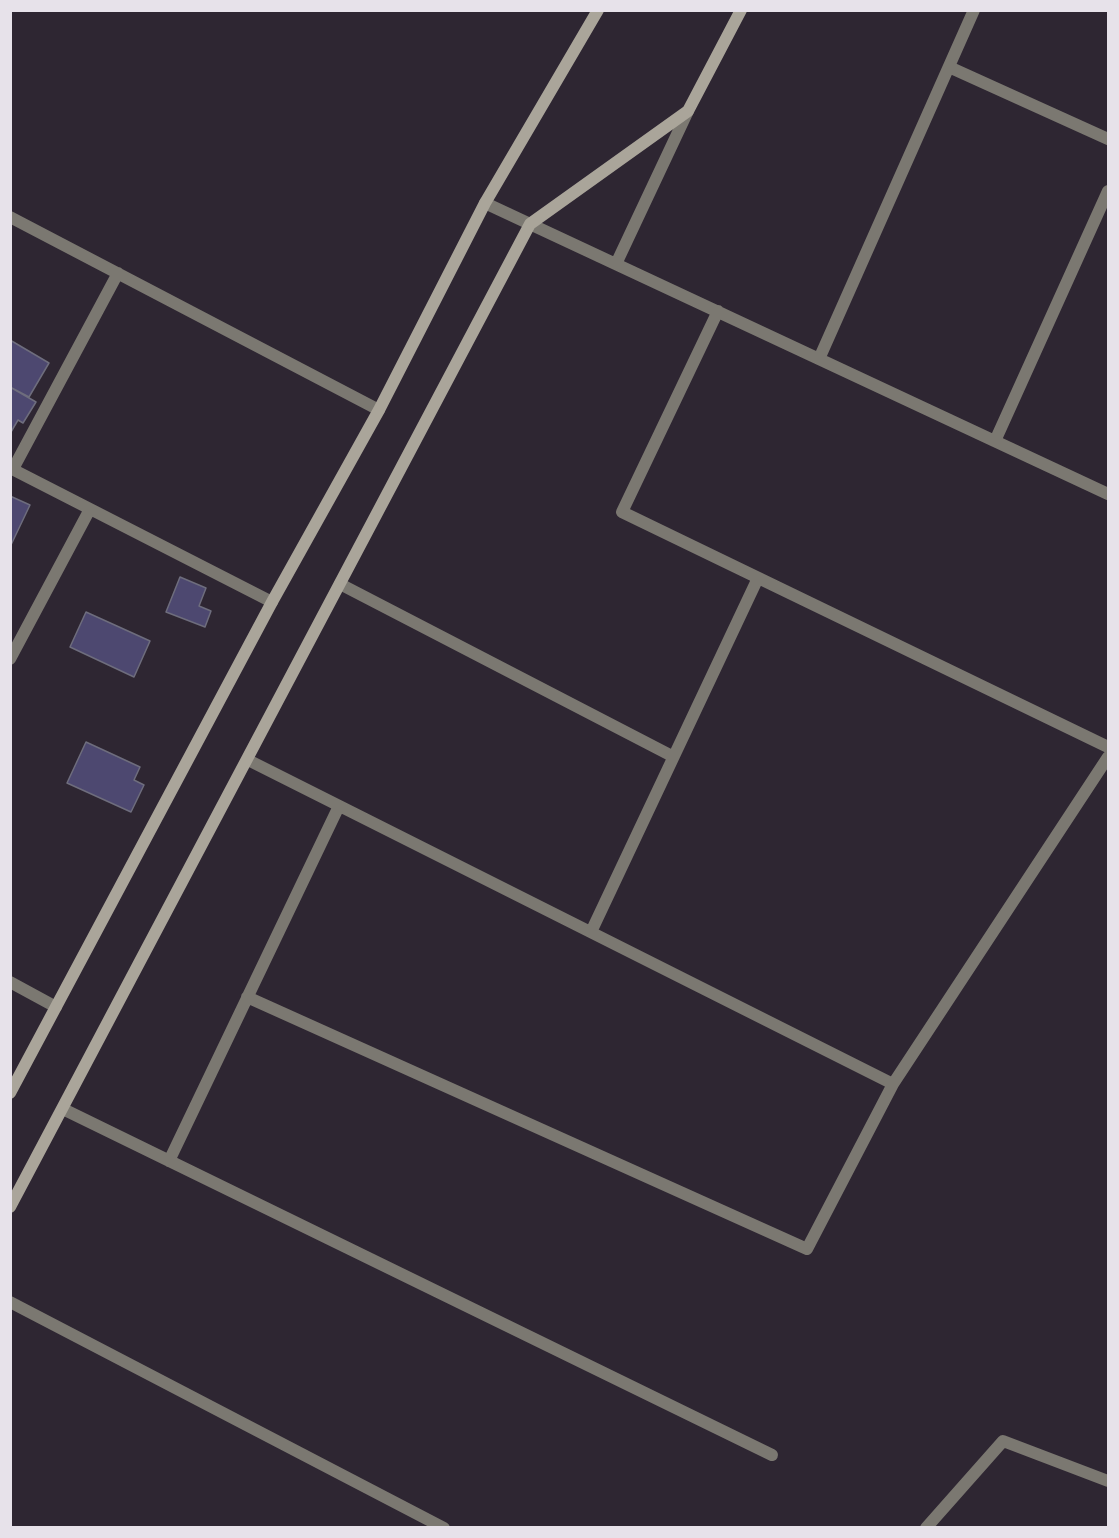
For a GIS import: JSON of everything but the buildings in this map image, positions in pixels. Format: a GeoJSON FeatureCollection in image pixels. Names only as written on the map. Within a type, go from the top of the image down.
{"type":"FeatureCollection","features":[{"type":"Feature","properties":{"kind":"street"},"geometry":{"type":"LineString","coordinates":[[10,1093],[272,602],[379,410],[485,203],[598,10]]}},
{"type":"Feature","properties":{"kind":"street"},"geometry":{"type":"LineString","coordinates":[[616,264],[688,111],[741,10]]}},
{"type":"Feature","properties":{"kind":"street"},"geometry":{"type":"LineString","coordinates":[[819,359],[974,10]]}},
{"type":"Feature","properties":{"kind":"street"},"geometry":{"type":"LineString","coordinates":[[949,67],[1108,139]]}},
{"type":"Feature","properties":{"kind":"street"},"geometry":{"type":"LineString","coordinates":[[10,1207],[530,224],[688,111]]}},
{"type":"Feature","properties":{"kind":"street"},"geometry":{"type":"LineString","coordinates":[[995,441],[1108,191]]}},
{"type":"Feature","properties":{"kind":"street"},"geometry":{"type":"LineString","coordinates":[[485,203],[1108,494]]}},
{"type":"Feature","properties":{"kind":"street"},"geometry":{"type":"LineString","coordinates":[[10,217],[379,410]]}},
{"type":"Feature","properties":{"kind":"street"},"geometry":{"type":"LineString","coordinates":[[118,273],[12,468],[272,602]]}},
{"type":"Feature","properties":{"kind":"street"},"geometry":{"type":"LineString","coordinates":[[718,311],[622,512],[1108,747]]}},
{"type":"Feature","properties":{"kind":"street"},"geometry":{"type":"LineString","coordinates":[[10,659],[90,509]]}},
{"type":"Feature","properties":{"kind":"street"},"geometry":{"type":"LineString","coordinates":[[591,932],[672,756],[758,578]]}},
{"type":"Feature","properties":{"kind":"street"},"geometry":{"type":"LineString","coordinates":[[340,584],[672,756]]}},
{"type":"Feature","properties":{"kind":"street"},"geometry":{"type":"LineString","coordinates":[[247,996],[807,1249],[893,1084],[1108,757]]}},
{"type":"Feature","properties":{"kind":"street"},"geometry":{"type":"LineString","coordinates":[[248,760],[893,1084]]}},
{"type":"Feature","properties":{"kind":"street"},"geometry":{"type":"LineString","coordinates":[[169,1161],[339,806]]}},
{"type":"Feature","properties":{"kind":"street"},"geometry":{"type":"LineString","coordinates":[[10,982],[56,1007]]}},
{"type":"Feature","properties":{"kind":"street"},"geometry":{"type":"LineString","coordinates":[[63,1109],[772,1455]]}},
{"type":"Feature","properties":{"kind":"street"},"geometry":{"type":"LineString","coordinates":[[10,1302],[444,1527]]}},
{"type":"Feature","properties":{"kind":"street"},"geometry":{"type":"LineString","coordinates":[[926,1527],[1003,1441],[1108,1481]]}}]}
